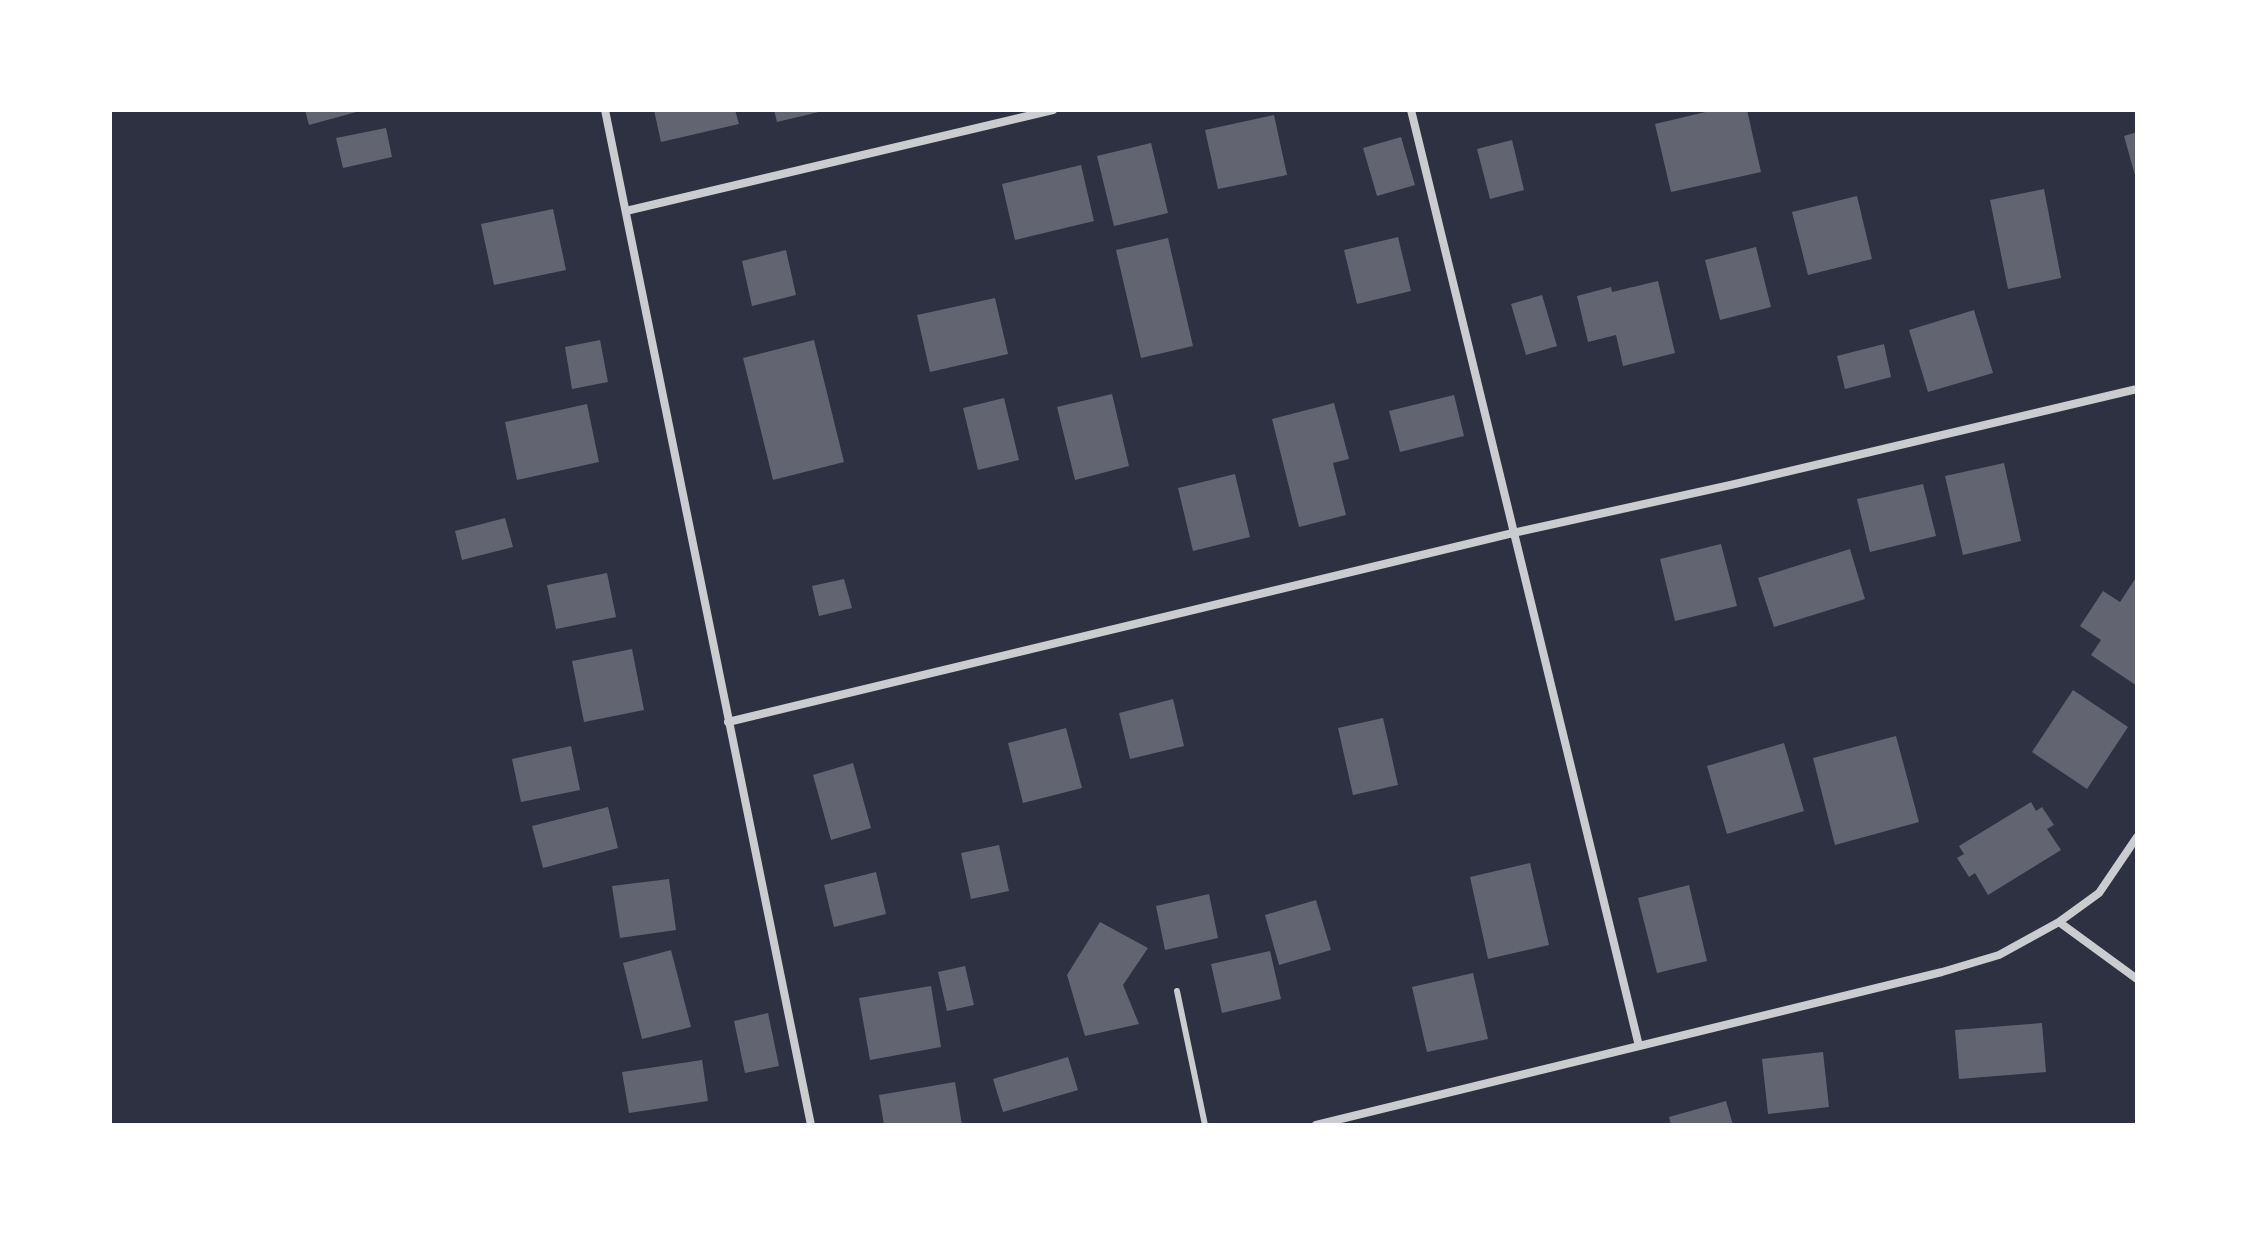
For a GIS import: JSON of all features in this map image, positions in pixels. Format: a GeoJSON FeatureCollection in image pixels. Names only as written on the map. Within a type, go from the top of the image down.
{"type":"FeatureCollection","features":[{"type":"Feature","properties":{"kind":"street"},"geometry":{"type":"LineString","coordinates":[[605,110],[811,1125]]}},
{"type":"Feature","properties":{"kind":"street"},"geometry":{"type":"LineString","coordinates":[[626,211],[1053,110]]}},
{"type":"Feature","properties":{"kind":"street"},"geometry":{"type":"LineString","coordinates":[[1411,110],[1639,1046]]}},
{"type":"Feature","properties":{"kind":"street"},"geometry":{"type":"LineString","coordinates":[[728,722],[1513,533],[2137,389]]}},
{"type":"Feature","properties":{"kind":"street"},"geometry":{"type":"LineString","coordinates":[[1316,1125],[1942,972],[1999,955],[2059,922],[2099,893],[2137,837]]}},
{"type":"Feature","properties":{"kind":"street"},"geometry":{"type":"LineString","coordinates":[[2059,922],[2137,979]]}},
{"type":"Feature","properties":{"kind":"lane"},"geometry":{"type":"LineString","coordinates":[[1177,991],[1205,1125]]}},
{"type":"Feature","properties":{"kind":"building"},"geometry":{"type":"Polygon","coordinates":[[[305,110],[360,110],[360,111],[309,125],[305,110]]]}},
{"type":"Feature","properties":{"kind":"building"},"geometry":{"type":"Polygon","coordinates":[[[654,110],[735,110],[739,124],[661,142],[654,110]]]}},
{"type":"Feature","properties":{"kind":"building"},"geometry":{"type":"Polygon","coordinates":[[[774,110],[823,110],[823,111],[777,122],[774,110]]]}},
{"type":"Feature","properties":{"kind":"building"},"geometry":{"type":"Polygon","coordinates":[[[1714,110],[1747,110],[1761,172],[1671,192],[1655,124],[1714,110]]]}},
{"type":"Feature","properties":{"kind":"building"},"geometry":{"type":"Polygon","coordinates":[[[1274,115],[1287,175],[1218,189],[1205,130],[1274,115]]]}},
{"type":"Feature","properties":{"kind":"building"},"geometry":{"type":"Polygon","coordinates":[[[386,128],[392,157],[343,168],[336,138],[386,128]]]}},
{"type":"Feature","properties":{"kind":"building"},"geometry":{"type":"Polygon","coordinates":[[[2137,132],[2137,179],[2136,179],[2124,136],[2137,132]]]}},
{"type":"Feature","properties":{"kind":"building"},"geometry":{"type":"Polygon","coordinates":[[[1401,137],[1415,185],[1377,196],[1363,148],[1401,137]]]}},
{"type":"Feature","properties":{"kind":"building"},"geometry":{"type":"Polygon","coordinates":[[[1512,140],[1524,190],[1490,199],[1477,149],[1512,140]]]}},
{"type":"Feature","properties":{"kind":"building"},"geometry":{"type":"Polygon","coordinates":[[[1151,143],[1168,213],[1114,226],[1097,156],[1151,143]]]}},
{"type":"Feature","properties":{"kind":"building"},"geometry":{"type":"Polygon","coordinates":[[[1081,165],[1094,221],[1015,240],[1002,184],[1081,165]]]}},
{"type":"Feature","properties":{"kind":"building"},"geometry":{"type":"Polygon","coordinates":[[[2044,189],[2061,278],[2008,289],[1990,200],[2044,189]]]}},
{"type":"Feature","properties":{"kind":"building"},"geometry":{"type":"Polygon","coordinates":[[[1857,196],[1872,259],[1808,275],[1792,212],[1857,196]]]}},
{"type":"Feature","properties":{"kind":"building"},"geometry":{"type":"Polygon","coordinates":[[[553,209],[566,270],[494,285],[481,224],[553,209]]]}},
{"type":"Feature","properties":{"kind":"building"},"geometry":{"type":"Polygon","coordinates":[[[1398,237],[1411,291],[1357,304],[1344,250],[1398,237]]]}},
{"type":"Feature","properties":{"kind":"building"},"geometry":{"type":"Polygon","coordinates":[[[1168,238],[1193,346],[1141,358],[1116,250],[1168,238]]]}},
{"type":"Feature","properties":{"kind":"building"},"geometry":{"type":"Polygon","coordinates":[[[1756,247],[1771,307],[1720,320],[1705,260],[1756,247]]]}},
{"type":"Feature","properties":{"kind":"building"},"geometry":{"type":"Polygon","coordinates":[[[786,250],[796,295],[752,306],[742,261],[786,250]]]}},
{"type":"Feature","properties":{"kind":"building"},"geometry":{"type":"Polygon","coordinates":[[[1658,281],[1675,353],[1623,366],[1616,335],[1588,342],[1577,296],[1611,287],[1612,292],[1658,281]]]}},
{"type":"Feature","properties":{"kind":"building"},"geometry":{"type":"Polygon","coordinates":[[[1542,295],[1557,346],[1526,355],[1511,304],[1542,295]]]}},
{"type":"Feature","properties":{"kind":"building"},"geometry":{"type":"Polygon","coordinates":[[[995,298],[1008,354],[930,372],[917,315],[995,298]]]}},
{"type":"Feature","properties":{"kind":"building"},"geometry":{"type":"Polygon","coordinates":[[[1974,310],[1993,373],[1928,392],[1909,330],[1974,310]]]}},
{"type":"Feature","properties":{"kind":"building"},"geometry":{"type":"Polygon","coordinates":[[[600,340],[608,382],[572,389],[565,347],[600,340]]]}},
{"type":"Feature","properties":{"kind":"building"},"geometry":{"type":"Polygon","coordinates":[[[814,340],[844,462],[773,480],[743,358],[814,340]]]}},
{"type":"Feature","properties":{"kind":"building"},"geometry":{"type":"Polygon","coordinates":[[[1884,344],[1891,377],[1845,389],[1837,356],[1884,344]]]}},
{"type":"Feature","properties":{"kind":"building"},"geometry":{"type":"Polygon","coordinates":[[[1112,394],[1129,466],[1075,480],[1057,407],[1112,394]]]}},
{"type":"Feature","properties":{"kind":"building"},"geometry":{"type":"Polygon","coordinates":[[[1454,395],[1464,436],[1400,452],[1389,411],[1454,395]]]}},
{"type":"Feature","properties":{"kind":"building"},"geometry":{"type":"Polygon","coordinates":[[[1004,398],[1019,460],[978,470],[963,408],[1004,398]]]}},
{"type":"Feature","properties":{"kind":"building"},"geometry":{"type":"Polygon","coordinates":[[[1334,403],[1349,459],[1333,463],[1346,515],[1299,527],[1272,419],[1334,403]]]}},
{"type":"Feature","properties":{"kind":"building"},"geometry":{"type":"Polygon","coordinates":[[[587,404],[599,462],[517,480],[505,422],[587,404]]]}},
{"type":"Feature","properties":{"kind":"building"},"geometry":{"type":"Polygon","coordinates":[[[2004,463],[2021,541],[1963,555],[1945,476],[2004,463]]]}},
{"type":"Feature","properties":{"kind":"building"},"geometry":{"type":"Polygon","coordinates":[[[1235,474],[1250,537],[1193,551],[1178,488],[1235,474]]]}},
{"type":"Feature","properties":{"kind":"building"},"geometry":{"type":"Polygon","coordinates":[[[1923,484],[1936,536],[1870,552],[1857,499],[1923,484]]]}},
{"type":"Feature","properties":{"kind":"building"},"geometry":{"type":"Polygon","coordinates":[[[505,518],[513,547],[462,560],[455,531],[505,518]]]}},
{"type":"Feature","properties":{"kind":"building"},"geometry":{"type":"Polygon","coordinates":[[[1721,544],[1737,606],[1675,621],[1660,559],[1721,544]]]}},
{"type":"Feature","properties":{"kind":"building"},"geometry":{"type":"Polygon","coordinates":[[[1850,549],[1865,599],[1774,627],[1758,578],[1850,549]]]}},
{"type":"Feature","properties":{"kind":"building"},"geometry":{"type":"Polygon","coordinates":[[[607,573],[616,617],[556,629],[547,585],[607,573]]]}},
{"type":"Feature","properties":{"kind":"building"},"geometry":{"type":"Polygon","coordinates":[[[2137,576],[2137,686],[2091,655],[2101,640],[2080,626],[2103,591],[2120,602],[2137,576]]]}},
{"type":"Feature","properties":{"kind":"building"},"geometry":{"type":"Polygon","coordinates":[[[844,579],[852,608],[819,616],[812,586],[844,579]]]}},
{"type":"Feature","properties":{"kind":"building"},"geometry":{"type":"Polygon","coordinates":[[[632,649],[644,710],[584,722],[572,661],[632,649]]]}},
{"type":"Feature","properties":{"kind":"building"},"geometry":{"type":"Polygon","coordinates":[[[2073,690],[2128,727],[2087,789],[2032,752],[2073,690]]]}},
{"type":"Feature","properties":{"kind":"building"},"geometry":{"type":"Polygon","coordinates":[[[1173,699],[1184,746],[1130,759],[1119,713],[1173,699]]]}},
{"type":"Feature","properties":{"kind":"building"},"geometry":{"type":"Polygon","coordinates":[[[1383,718],[1398,785],[1353,795],[1338,728],[1383,718]]]}},
{"type":"Feature","properties":{"kind":"building"},"geometry":{"type":"Polygon","coordinates":[[[1066,728],[1082,788],[1023,803],[1008,743],[1066,728]]]}},
{"type":"Feature","properties":{"kind":"building"},"geometry":{"type":"Polygon","coordinates":[[[1896,736],[1919,822],[1835,845],[1813,758],[1896,736]]]}},
{"type":"Feature","properties":{"kind":"building"},"geometry":{"type":"Polygon","coordinates":[[[1784,743],[1804,811],[1727,834],[1707,766],[1784,743]]]}},
{"type":"Feature","properties":{"kind":"building"},"geometry":{"type":"Polygon","coordinates":[[[571,746],[580,790],[521,802],[512,759],[571,746]]]}},
{"type":"Feature","properties":{"kind":"building"},"geometry":{"type":"Polygon","coordinates":[[[853,763],[871,828],[831,840],[813,775],[853,763]]]}},
{"type":"Feature","properties":{"kind":"building"},"geometry":{"type":"Polygon","coordinates":[[[2031,802],[2036,811],[2042,807],[2054,825],[2047,829],[2061,850],[1988,895],[1975,873],[1969,877],[1957,858],[1964,854],[1959,846],[2031,802]]]}},
{"type":"Feature","properties":{"kind":"building"},"geometry":{"type":"Polygon","coordinates":[[[608,807],[618,848],[543,868],[532,826],[608,807]]]}},
{"type":"Feature","properties":{"kind":"building"},"geometry":{"type":"Polygon","coordinates":[[[999,845],[1009,891],[971,899],[961,853],[999,845]]]}},
{"type":"Feature","properties":{"kind":"building"},"geometry":{"type":"Polygon","coordinates":[[[1530,863],[1549,945],[1488,959],[1470,877],[1530,863]]]}},
{"type":"Feature","properties":{"kind":"building"},"geometry":{"type":"Polygon","coordinates":[[[876,872],[886,914],[834,927],[824,885],[876,872]]]}},
{"type":"Feature","properties":{"kind":"building"},"geometry":{"type":"Polygon","coordinates":[[[669,879],[676,930],[620,938],[612,886],[669,879]]]}},
{"type":"Feature","properties":{"kind":"building"},"geometry":{"type":"Polygon","coordinates":[[[1689,885],[1707,961],[1657,973],[1638,898],[1689,885]]]}},
{"type":"Feature","properties":{"kind":"building"},"geometry":{"type":"Polygon","coordinates":[[[1209,894],[1218,938],[1165,950],[1156,906],[1209,894]]]}},
{"type":"Feature","properties":{"kind":"building"},"geometry":{"type":"Polygon","coordinates":[[[1316,900],[1331,950],[1279,965],[1265,915],[1316,900]]]}},
{"type":"Feature","properties":{"kind":"building"},"geometry":{"type":"Polygon","coordinates":[[[1100,922],[1148,948],[1123,985],[1139,1024],[1085,1036],[1067,975],[1100,922]]]}},
{"type":"Feature","properties":{"kind":"building"},"geometry":{"type":"Polygon","coordinates":[[[671,950],[691,1027],[642,1039],[623,963],[671,950]]]}},
{"type":"Feature","properties":{"kind":"building"},"geometry":{"type":"Polygon","coordinates":[[[1270,951],[1281,999],[1222,1013],[1211,964],[1270,951]]]}},
{"type":"Feature","properties":{"kind":"building"},"geometry":{"type":"Polygon","coordinates":[[[965,966],[974,1005],[947,1011],[938,972],[965,966]]]}},
{"type":"Feature","properties":{"kind":"building"},"geometry":{"type":"Polygon","coordinates":[[[1473,973],[1488,1039],[1427,1052],[1412,987],[1473,973]]]}},
{"type":"Feature","properties":{"kind":"building"},"geometry":{"type":"Polygon","coordinates":[[[931,986],[941,1047],[870,1060],[859,998],[931,986]]]}},
{"type":"Feature","properties":{"kind":"building"},"geometry":{"type":"Polygon","coordinates":[[[768,1013],[779,1066],[745,1073],[734,1021],[768,1013]]]}},
{"type":"Feature","properties":{"kind":"building"},"geometry":{"type":"Polygon","coordinates":[[[2042,1023],[2046,1072],[1959,1079],[1955,1030],[2042,1023]]]}},
{"type":"Feature","properties":{"kind":"building"},"geometry":{"type":"Polygon","coordinates":[[[1823,1052],[1829,1107],[1768,1114],[1762,1059],[1823,1052]]]}},
{"type":"Feature","properties":{"kind":"building"},"geometry":{"type":"Polygon","coordinates":[[[1068,1057],[1078,1090],[1003,1112],[993,1079],[1068,1057]]]}},
{"type":"Feature","properties":{"kind":"building"},"geometry":{"type":"Polygon","coordinates":[[[702,1060],[708,1101],[629,1113],[622,1072],[702,1060]]]}},
{"type":"Feature","properties":{"kind":"building"},"geometry":{"type":"Polygon","coordinates":[[[955,1082],[962,1125],[884,1125],[879,1095],[955,1082]]]}},
{"type":"Feature","properties":{"kind":"building"},"geometry":{"type":"Polygon","coordinates":[[[1726,1101],[1733,1125],[1671,1125],[1669,1117],[1726,1101]]]}}]}
